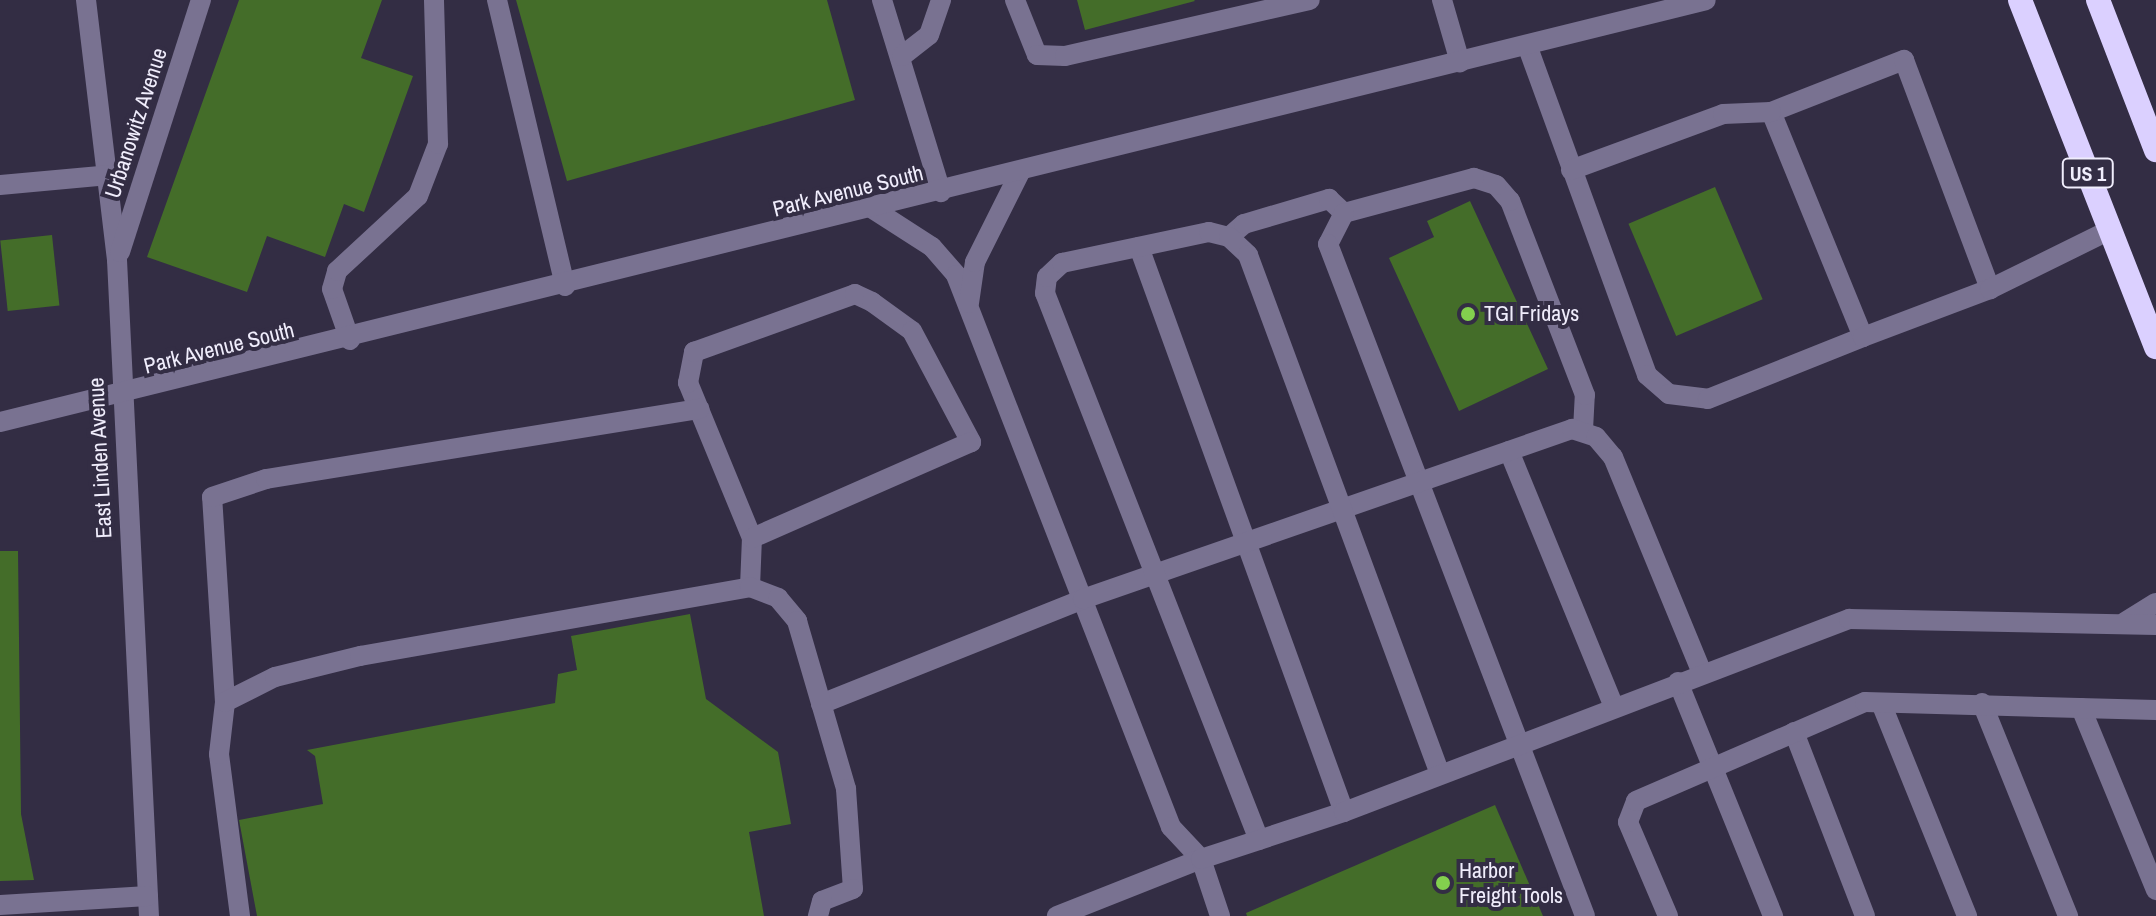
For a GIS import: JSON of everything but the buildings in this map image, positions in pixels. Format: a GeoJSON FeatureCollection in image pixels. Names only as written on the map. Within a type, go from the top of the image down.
{"type":"FeatureCollection","features":[{"type":"Feature","properties":{"kind":"highway","name":"US 1"},"geometry":{"type":"LineString","coordinates":[[2020,0],[2156,347]]}},
{"type":"Feature","properties":{"kind":"highway"},"geometry":{"type":"LineString","coordinates":[[2098,0],[2156,150]]}},
{"type":"Feature","properties":{"kind":"street","name":"East Linden Avenue"},"geometry":{"type":"LineString","coordinates":[[86,0],[117,260],[121,398],[148,906]]}},
{"type":"Feature","properties":{"kind":"street","name":"Urbanowitz Avenue"},"geometry":{"type":"LineString","coordinates":[[117,260],[201,0]]}},
{"type":"Feature","properties":{"kind":"street"},"geometry":{"type":"LineString","coordinates":[[350,340],[332,289],[337,271],[418,196],[438,144],[434,0]]}},
{"type":"Feature","properties":{"kind":"street"},"geometry":{"type":"LineString","coordinates":[[497,0],[565,286]]}},
{"type":"Feature","properties":{"kind":"street"},"geometry":{"type":"LineString","coordinates":[[882,0],[902,56],[941,192]]}},
{"type":"Feature","properties":{"kind":"street"},"geometry":{"type":"LineString","coordinates":[[902,56],[929,35],[941,0]]}},
{"type":"Feature","properties":{"kind":"street"},"geometry":{"type":"LineString","coordinates":[[1015,0],[1037,55],[1065,56],[1310,0]]}},
{"type":"Feature","properties":{"kind":"street"},"geometry":{"type":"LineString","coordinates":[[1442,0],[1460,62]]}},
{"type":"Feature","properties":{"kind":"street","name":"Park Avenue South"},"geometry":{"type":"LineString","coordinates":[[0,422],[121,398],[1460,62],[1676,4],[1706,0]]}},
{"type":"Feature","properties":{"kind":"street"},"geometry":{"type":"LineString","coordinates":[[1527,45],[1647,375],[1669,394],[1708,399],[1990,289],[2110,230]]}},
{"type":"Feature","properties":{"kind":"street"},"geometry":{"type":"LineString","coordinates":[[1571,170],[1723,114],[1771,112],[1904,60],[1990,289]]}},
{"type":"Feature","properties":{"kind":"street"},"geometry":{"type":"LineString","coordinates":[[1771,112],[1863,337]]}},
{"type":"Feature","properties":{"kind":"street"},"geometry":{"type":"LineString","coordinates":[[969,303],[975,262],[1020,172]]}},
{"type":"Feature","properties":{"kind":"street"},"geometry":{"type":"LineString","coordinates":[[0,185],[109,175]]}},
{"type":"Feature","properties":{"kind":"street"},"geometry":{"type":"LineString","coordinates":[[1583,430],[1585,395],[1510,201],[1496,185],[1474,178],[1344,213],[1328,244],[1421,483],[1517,745],[1585,916]]}},
{"type":"Feature","properties":{"kind":"street"},"geometry":{"type":"LineString","coordinates":[[1229,237],[1244,224],[1329,199],[1344,213]]}},
{"type":"Feature","properties":{"kind":"street"},"geometry":{"type":"LineString","coordinates":[[873,209],[944,259],[969,303],[1171,827],[1201,859],[1220,916]]}},
{"type":"Feature","properties":{"kind":"street"},"geometry":{"type":"LineString","coordinates":[[1259,840],[1045,293],[1047,277],[1062,263],[1209,232],[1229,237],[1248,255],[1338,510],[1440,774]]}},
{"type":"Feature","properties":{"kind":"street"},"geometry":{"type":"LineString","coordinates":[[1139,247],[1344,812]]}},
{"type":"Feature","properties":{"kind":"street"},"geometry":{"type":"LineString","coordinates":[[750,587],[752,538],[688,383],[694,352],[855,294],[912,331],[971,442],[752,538]]}},
{"type":"Feature","properties":{"kind":"street"},"geometry":{"type":"LineString","coordinates":[[240,916],[219,754],[225,702],[212,497],[266,479],[699,409]]}},
{"type":"Feature","properties":{"kind":"street"},"geometry":{"type":"LineString","coordinates":[[821,704],[1155,573],[1509,451],[1583,430]]}},
{"type":"Feature","properties":{"kind":"street"},"geometry":{"type":"LineString","coordinates":[[1583,430],[1613,457],[1702,673]]}},
{"type":"Feature","properties":{"kind":"street"},"geometry":{"type":"LineString","coordinates":[[1509,451],[1614,707]]}},
{"type":"Feature","properties":{"kind":"street"},"geometry":{"type":"LineString","coordinates":[[225,702],[275,677],[360,656],[750,587],[778,598],[797,621],[846,789],[853,889],[822,901],[818,916]]}},
{"type":"Feature","properties":{"kind":"street"},"geometry":{"type":"LineString","coordinates":[[2124,623],[2156,603]]}},
{"type":"Feature","properties":{"kind":"street"},"geometry":{"type":"LineString","coordinates":[[1057,916],[1201,859],[1344,812],[1849,619],[2156,625]]}},
{"type":"Feature","properties":{"kind":"street"},"geometry":{"type":"LineString","coordinates":[[1678,682],[1715,766],[1773,916]]}},
{"type":"Feature","properties":{"kind":"street"},"geometry":{"type":"LineString","coordinates":[[1668,916],[1628,822],[1636,801],[1865,702],[2156,710]]}},
{"type":"Feature","properties":{"kind":"street"},"geometry":{"type":"LineString","coordinates":[[1881,703],[1967,916]]}},
{"type":"Feature","properties":{"kind":"street"},"geometry":{"type":"LineString","coordinates":[[1982,703],[2068,916]]}},
{"type":"Feature","properties":{"kind":"street"},"geometry":{"type":"LineString","coordinates":[[2081,708],[2156,890]]}},
{"type":"Feature","properties":{"kind":"street"},"geometry":{"type":"LineString","coordinates":[[1794,732],[1865,916]]}},
{"type":"Feature","properties":{"kind":"street"},"geometry":{"type":"LineString","coordinates":[[0,905],[148,906]]}},
{"type":"Feature","properties":{"kind":"place","name":"TGI Fridays"},"geometry":{"type":"Point","coordinates":[1468,314]}},
{"type":"Feature","properties":{"kind":"place","name":"Harbor Freight Tools"},"geometry":{"type":"Point","coordinates":[1443,883]}}]}
